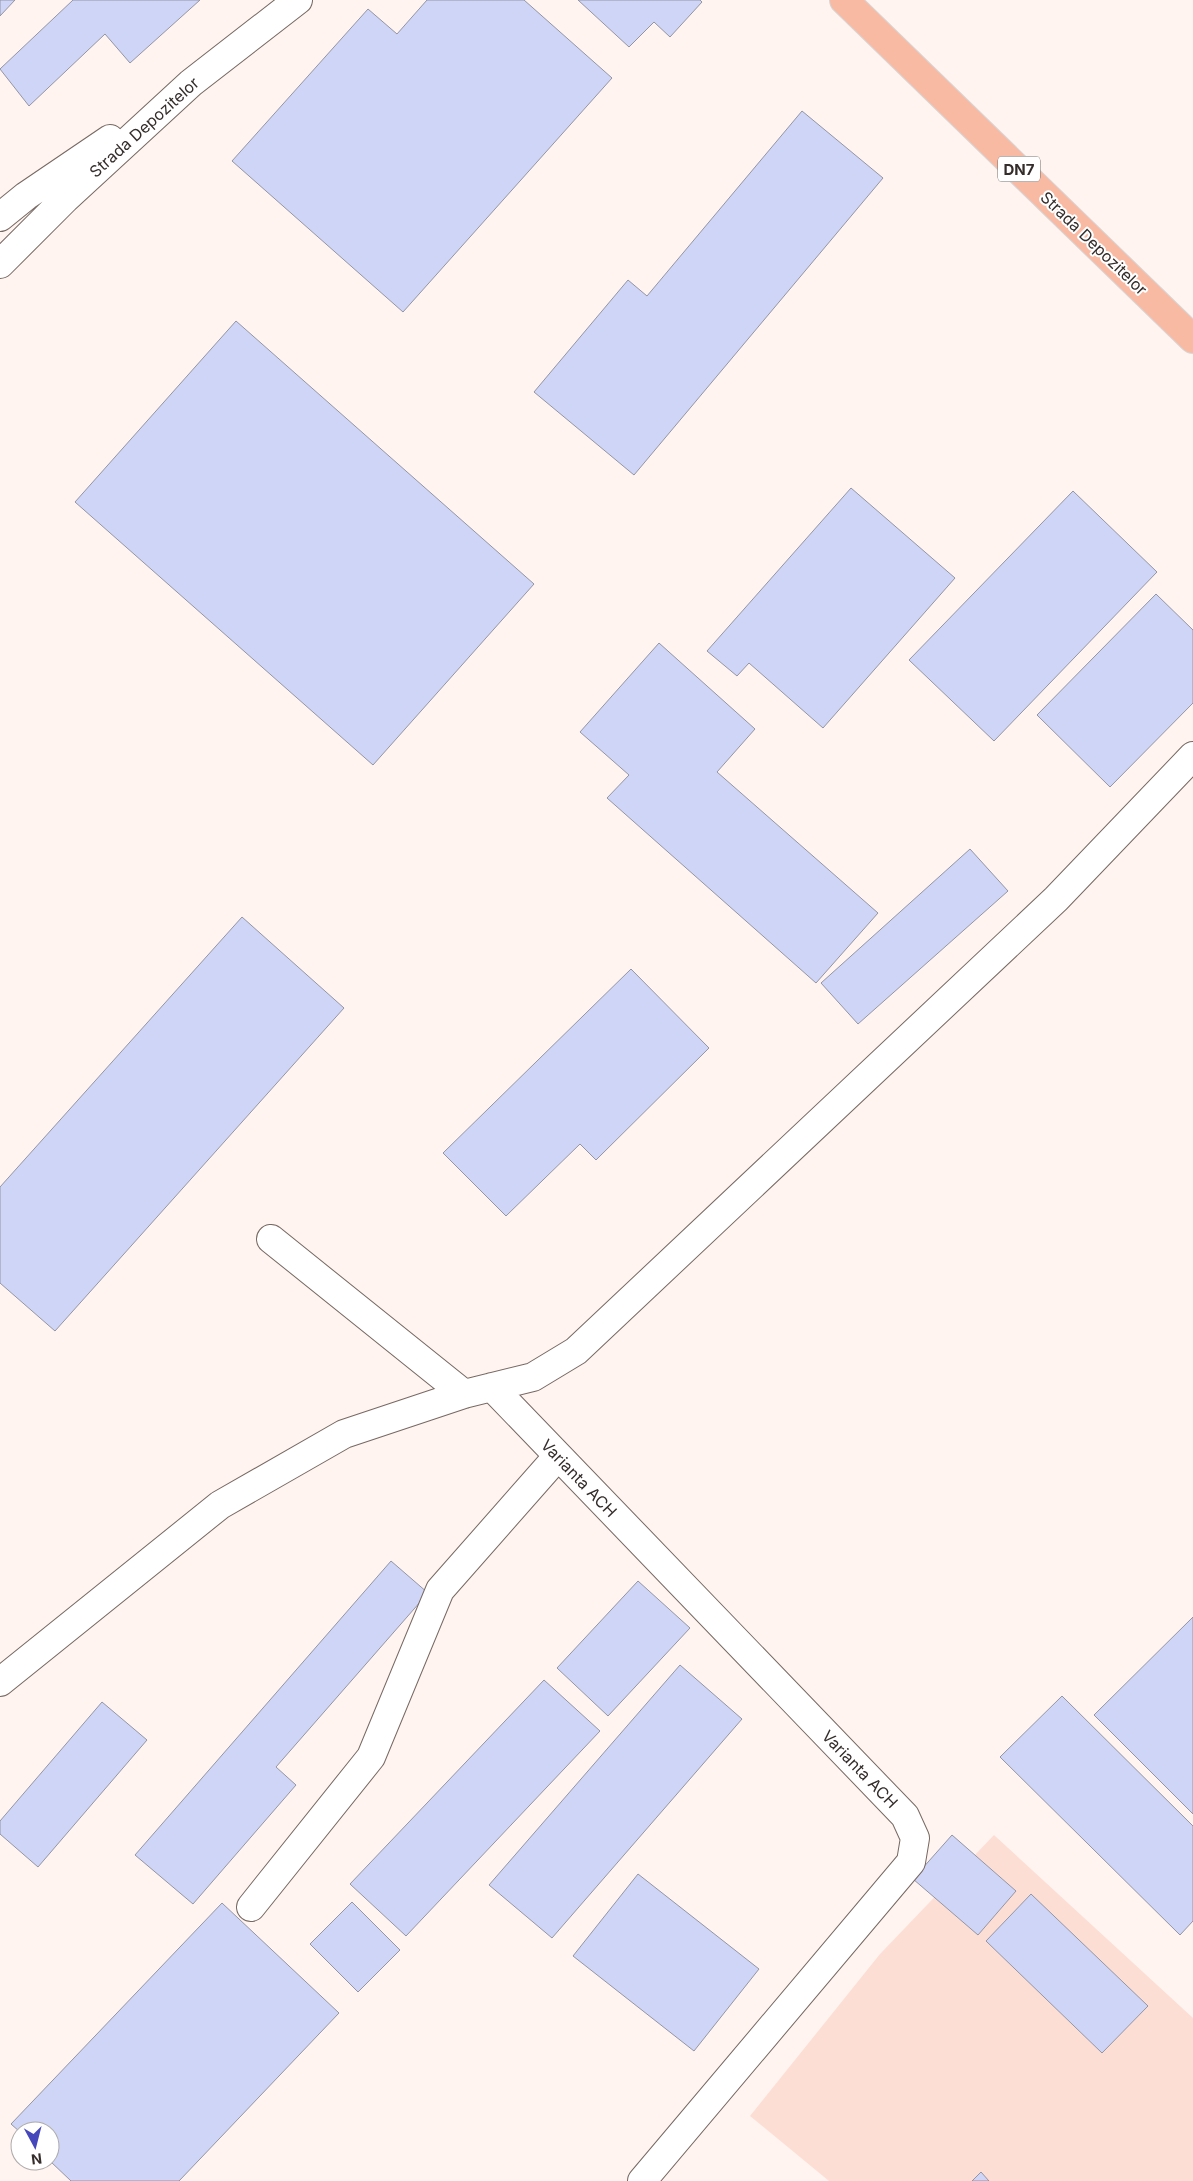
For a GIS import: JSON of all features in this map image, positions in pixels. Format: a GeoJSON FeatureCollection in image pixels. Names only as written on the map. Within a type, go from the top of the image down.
{"type":"FeatureCollection","features":[{"type":"Feature","properties":{"kind":"main road","name":"Strada Depozitelor"},"geometry":{"type":"LineString","coordinates":[[844,0],[1193,339]]}},
{"type":"Feature","properties":{"kind":"street","name":"Strada Depozitelor"},"geometry":{"type":"LineString","coordinates":[[0,264],[65,198],[191,83],[298,0]]}},
{"type":"Feature","properties":{"kind":"street"},"geometry":{"type":"LineString","coordinates":[[0,218],[26,196],[191,83]]}},
{"type":"Feature","properties":{"kind":"street"},"geometry":{"type":"LineString","coordinates":[[0,1682],[220,1505],[344,1434],[464,1394],[533,1377],[576,1351],[1056,899],[1193,756]]}},
{"type":"Feature","properties":{"kind":"street"},"geometry":{"type":"LineString","coordinates":[[271,1240],[464,1394]]}},
{"type":"Feature","properties":{"kind":"street","name":"Varianta ACH"},"geometry":{"type":"LineString","coordinates":[[492,1387],[905,1816],[915,1838],[911,1862],[642,2181]]}},
{"type":"Feature","properties":{"kind":"street"},"geometry":{"type":"LineString","coordinates":[[252,1907],[371,1757],[440,1590],[558,1456]]}},
{"type":"Feature","properties":{"kind":"shaded area"},"geometry":{"type":"Polygon","coordinates":[[[994,1835],[1193,2018],[1193,2181],[829,2181],[750,2116],[880,1954],[994,1835]]]}},
{"type":"Feature","properties":{"kind":"building"},"geometry":{"type":"Polygon","coordinates":[[[0,0],[15,0],[0,16],[0,0]]]}},
{"type":"Feature","properties":{"kind":"building"},"geometry":{"type":"Polygon","coordinates":[[[73,0],[200,0],[130,63],[105,34],[29,106],[0,69],[73,0]]]}},
{"type":"Feature","properties":{"kind":"building"},"geometry":{"type":"Polygon","coordinates":[[[427,0],[524,0],[612,78],[403,312],[232,161],[368,9],[397,34],[427,0]]]}},
{"type":"Feature","properties":{"kind":"building"},"geometry":{"type":"Polygon","coordinates":[[[578,0],[700,0],[702,2],[670,37],[654,22],[629,47],[578,0]]]}},
{"type":"Feature","properties":{"kind":"building"},"geometry":{"type":"Polygon","coordinates":[[[802,111],[883,178],[634,475],[534,392],[628,280],[647,296],[802,111]]]}},
{"type":"Feature","properties":{"kind":"building"},"geometry":{"type":"Polygon","coordinates":[[[236,321],[534,584],[373,765],[75,502],[236,321]]]}},
{"type":"Feature","properties":{"kind":"building"},"geometry":{"type":"Polygon","coordinates":[[[851,488],[955,578],[823,728],[749,663],[737,676],[707,651],[851,488]]]}},
{"type":"Feature","properties":{"kind":"building"},"geometry":{"type":"Polygon","coordinates":[[[1073,491],[1157,572],[994,741],[909,660],[1073,491]]]}},
{"type":"Feature","properties":{"kind":"building"},"geometry":{"type":"Polygon","coordinates":[[[1156,594],[1193,630],[1193,703],[1110,787],[1037,715],[1156,594]]]}},
{"type":"Feature","properties":{"kind":"building"},"geometry":{"type":"Polygon","coordinates":[[[659,643],[755,729],[717,772],[878,913],[816,983],[607,798],[629,775],[580,732],[659,643]]]}},
{"type":"Feature","properties":{"kind":"building"},"geometry":{"type":"Polygon","coordinates":[[[970,849],[1008,891],[858,1024],[821,983],[970,849]]]}},
{"type":"Feature","properties":{"kind":"building"},"geometry":{"type":"Polygon","coordinates":[[[242,917],[344,1008],[55,1331],[0,1283],[0,1187],[242,917]]]}},
{"type":"Feature","properties":{"kind":"building"},"geometry":{"type":"Polygon","coordinates":[[[631,969],[709,1048],[596,1160],[580,1144],[506,1216],[443,1153],[631,969]]]}},
{"type":"Feature","properties":{"kind":"building"},"geometry":{"type":"Polygon","coordinates":[[[391,1561],[428,1593],[276,1767],[296,1785],[193,1904],[135,1855],[391,1561]]]}},
{"type":"Feature","properties":{"kind":"building"},"geometry":{"type":"Polygon","coordinates":[[[638,1581],[690,1628],[608,1716],[557,1668],[638,1581]]]}},
{"type":"Feature","properties":{"kind":"building"},"geometry":{"type":"Polygon","coordinates":[[[1193,1617],[1193,1814],[1094,1715],[1193,1617]]]}},
{"type":"Feature","properties":{"kind":"building"},"geometry":{"type":"Polygon","coordinates":[[[680,1665],[742,1719],[552,1938],[489,1885],[680,1665]]]}},
{"type":"Feature","properties":{"kind":"building"},"geometry":{"type":"Polygon","coordinates":[[[544,1680],[600,1731],[406,1936],[350,1884],[544,1680]]]}},
{"type":"Feature","properties":{"kind":"building"},"geometry":{"type":"Polygon","coordinates":[[[1062,1696],[1193,1826],[1193,1921],[1180,1935],[1000,1757],[1062,1696]]]}},
{"type":"Feature","properties":{"kind":"building"},"geometry":{"type":"Polygon","coordinates":[[[102,1702],[147,1740],[38,1867],[0,1834],[0,1821],[102,1702]]]}},
{"type":"Feature","properties":{"kind":"building"},"geometry":{"type":"Polygon","coordinates":[[[952,1835],[1016,1891],[978,1935],[913,1879],[952,1835]]]}},
{"type":"Feature","properties":{"kind":"building"},"geometry":{"type":"Polygon","coordinates":[[[638,1874],[759,1969],[694,2051],[573,1956],[638,1874]]]}},
{"type":"Feature","properties":{"kind":"building"},"geometry":{"type":"Polygon","coordinates":[[[1031,1894],[1148,2006],[1102,2053],[986,1941],[1031,1894]]]}},
{"type":"Feature","properties":{"kind":"building"},"geometry":{"type":"Polygon","coordinates":[[[352,1902],[400,1950],[358,1992],[310,1944],[352,1902]]]}},
{"type":"Feature","properties":{"kind":"building"},"geometry":{"type":"Polygon","coordinates":[[[222,1903],[339,2013],[179,2181],[71,2181],[60,2171],[60,2121],[14,2121],[222,1903]]]}},
{"type":"Feature","properties":{"kind":"building"},"geometry":{"type":"Polygon","coordinates":[[[981,2172],[989,2181],[972,2181],[981,2172]]]}}]}
